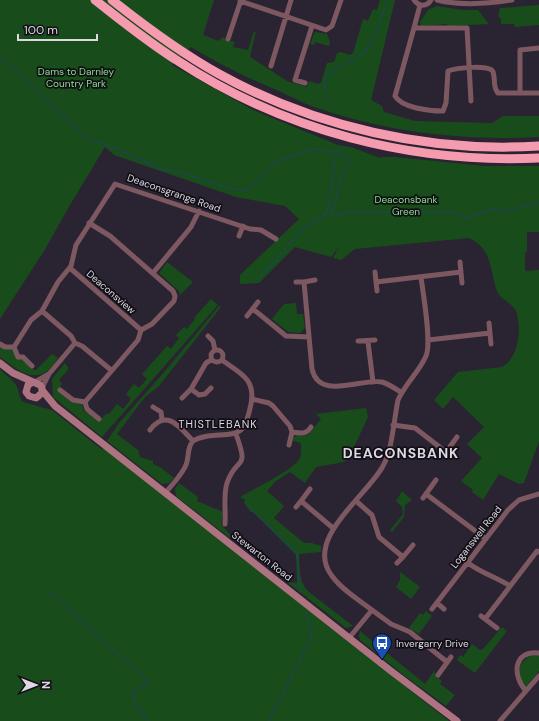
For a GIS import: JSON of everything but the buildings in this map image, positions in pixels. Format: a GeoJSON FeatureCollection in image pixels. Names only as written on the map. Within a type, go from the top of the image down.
{"type":"FeatureCollection","features":[{"type":"Feature","properties":{"kind":"highway"},"geometry":{"type":"LineString","coordinates":[[95,0],[137,33],[202,76],[256,104],[310,126],[380,146],[438,155],[511,159],[539,158]]}},
{"type":"Feature","properties":{"kind":"highway"},"geometry":{"type":"LineString","coordinates":[[112,0],[164,39],[211,70],[260,94],[303,112],[356,128],[436,143],[495,147],[539,146]]}},
{"type":"Feature","properties":{"kind":"main road"},"geometry":{"type":"LineString","coordinates":[[0,363],[13,373],[34,382],[42,389],[40,395],[34,398],[29,396],[13,373]]}},
{"type":"Feature","properties":{"kind":"main road"},"geometry":{"type":"LineString","coordinates":[[26,392],[28,385],[34,382]]}},
{"type":"Feature","properties":{"kind":"main road","name":"Stewarton Road"},"geometry":{"type":"LineString","coordinates":[[42,389],[55,406],[349,638],[457,721]]}},
{"type":"Feature","properties":{"kind":"main road","name":"Stewarton Road"},"geometry":{"type":"LineString","coordinates":[[34,398],[55,406]]}},
{"type":"Feature","properties":{"kind":"street"},"geometry":{"type":"LineString","coordinates":[[228,39],[240,0],[326,30],[330,29],[341,0]]}},
{"type":"Feature","properties":{"kind":"street"},"geometry":{"type":"LineString","coordinates":[[271,66],[291,0]]}},
{"type":"Feature","properties":{"kind":"street"},"geometry":{"type":"LineString","coordinates":[[414,0],[420,5],[426,5],[431,0]]}},
{"type":"Feature","properties":{"kind":"street"},"geometry":{"type":"LineString","coordinates":[[436,0],[477,4],[512,0]]}},
{"type":"Feature","properties":{"kind":"street"},"geometry":{"type":"LineString","coordinates":[[420,5],[395,96],[397,100],[406,104],[442,111],[446,103],[448,71],[488,67],[492,69],[495,90],[501,93],[539,93]]}},
{"type":"Feature","properties":{"kind":"street"},"geometry":{"type":"LineString","coordinates":[[305,83],[295,80],[312,26]]}},
{"type":"Feature","properties":{"kind":"street"},"geometry":{"type":"LineString","coordinates":[[414,28],[467,28],[470,101]]}},
{"type":"Feature","properties":{"kind":"street"},"geometry":{"type":"LineString","coordinates":[[520,93],[520,50],[539,48]]}},
{"type":"Feature","properties":{"kind":"street","name":"Deaconsgrange Road"},"geometry":{"type":"LineString","coordinates":[[14,347],[31,320],[42,310],[58,282],[70,268],[76,244],[115,184],[243,226],[261,230],[276,239]]}},
{"type":"Feature","properties":{"kind":"street"},"geometry":{"type":"LineString","coordinates":[[152,273],[196,220],[199,211]]}},
{"type":"Feature","properties":{"kind":"street"},"geometry":{"type":"LineString","coordinates":[[85,402],[138,340],[141,330],[152,324],[174,301],[175,296],[173,291],[110,236],[89,223]]}},
{"type":"Feature","properties":{"kind":"street"},"geometry":{"type":"LineString","coordinates":[[239,236],[243,226]]}},
{"type":"Feature","properties":{"kind":"street"},"geometry":{"type":"LineString","coordinates":[[460,262],[462,283]]}},
{"type":"Feature","properties":{"kind":"street","name":"Deaconsview"},"geometry":{"type":"LineString","coordinates":[[70,268],[141,330]]}},
{"type":"Feature","properties":{"kind":"street"},"geometry":{"type":"LineString","coordinates":[[375,272],[377,291]]}},
{"type":"Feature","properties":{"kind":"street"},"geometry":{"type":"LineString","coordinates":[[376,282],[461,272]]}},
{"type":"Feature","properties":{"kind":"street"},"geometry":{"type":"LineString","coordinates":[[421,277],[428,340],[426,356],[402,393],[384,464],[333,528],[326,547],[327,566],[329,572],[338,582],[391,624],[410,632],[449,659],[438,675]]}},
{"type":"Feature","properties":{"kind":"street"},"geometry":{"type":"LineString","coordinates":[[296,282],[316,280]]}},
{"type":"Feature","properties":{"kind":"street"},"geometry":{"type":"LineString","coordinates":[[304,282],[314,375],[319,382],[332,386],[372,382],[386,384],[402,393]]}},
{"type":"Feature","properties":{"kind":"street"},"geometry":{"type":"LineString","coordinates":[[247,316],[258,302]]}},
{"type":"Feature","properties":{"kind":"street"},"geometry":{"type":"LineString","coordinates":[[252,309],[286,336],[309,337]]}},
{"type":"Feature","properties":{"kind":"street"},"geometry":{"type":"LineString","coordinates":[[42,310],[71,336],[75,343],[82,346],[111,370]]}},
{"type":"Feature","properties":{"kind":"street"},"geometry":{"type":"LineString","coordinates":[[489,323],[491,344]]}},
{"type":"Feature","properties":{"kind":"street"},"geometry":{"type":"LineString","coordinates":[[428,340],[490,333]]}},
{"type":"Feature","properties":{"kind":"street"},"geometry":{"type":"LineString","coordinates":[[208,336],[213,341],[215,350]]}},
{"type":"Feature","properties":{"kind":"street"},"geometry":{"type":"LineString","coordinates":[[358,341],[368,342],[374,340]]}},
{"type":"Feature","properties":{"kind":"street"},"geometry":{"type":"LineString","coordinates":[[368,342],[372,382]]}},
{"type":"Feature","properties":{"kind":"street"},"geometry":{"type":"LineString","coordinates":[[42,389],[49,374],[75,343]]}},
{"type":"Feature","properties":{"kind":"street"},"geometry":{"type":"LineString","coordinates":[[0,344],[5,347],[14,347],[18,357],[23,357],[32,366]]}},
{"type":"Feature","properties":{"kind":"street"},"geometry":{"type":"LineString","coordinates":[[211,360],[211,354],[215,350]]}},
{"type":"Feature","properties":{"kind":"street"},"geometry":{"type":"LineString","coordinates":[[215,350],[222,352],[222,360]]}},
{"type":"Feature","properties":{"kind":"street"},"geometry":{"type":"LineString","coordinates":[[211,360],[216,363],[222,360]]}},
{"type":"Feature","properties":{"kind":"street"},"geometry":{"type":"LineString","coordinates":[[182,398],[191,389],[206,363],[211,360]]}},
{"type":"Feature","properties":{"kind":"street"},"geometry":{"type":"LineString","coordinates":[[165,493],[179,477],[186,466],[188,451],[193,441],[202,437],[236,434],[248,421],[252,399],[252,388],[247,379],[222,360]]}},
{"type":"Feature","properties":{"kind":"street"},"geometry":{"type":"LineString","coordinates":[[34,382],[49,374]]}},
{"type":"Feature","properties":{"kind":"street"},"geometry":{"type":"LineString","coordinates":[[191,389],[199,395],[205,394],[211,388]]}},
{"type":"Feature","properties":{"kind":"street"},"geometry":{"type":"LineString","coordinates":[[60,390],[73,400],[85,402]]}},
{"type":"Feature","properties":{"kind":"street"},"geometry":{"type":"LineString","coordinates":[[252,399],[269,403],[290,426],[292,432],[289,445]]}},
{"type":"Feature","properties":{"kind":"street"},"geometry":{"type":"LineString","coordinates":[[85,402],[87,409],[99,419]]}},
{"type":"Feature","properties":{"kind":"street"},"geometry":{"type":"LineString","coordinates":[[153,407],[161,412],[162,420]]}},
{"type":"Feature","properties":{"kind":"street"},"geometry":{"type":"LineString","coordinates":[[150,430],[156,422],[162,420],[175,423],[193,441]]}},
{"type":"Feature","properties":{"kind":"street"},"geometry":{"type":"LineString","coordinates":[[393,425],[415,428],[446,452]]}},
{"type":"Feature","properties":{"kind":"street"},"geometry":{"type":"LineString","coordinates":[[292,432],[303,434],[308,432],[311,427]]}},
{"type":"Feature","properties":{"kind":"street"},"geometry":{"type":"LineString","coordinates":[[225,524],[226,484],[234,470],[242,462],[243,458],[236,434]]}},
{"type":"Feature","properties":{"kind":"street"},"geometry":{"type":"LineString","coordinates":[[442,458],[457,438]]}},
{"type":"Feature","properties":{"kind":"street"},"geometry":{"type":"LineString","coordinates":[[436,480],[425,496],[486,539]]}},
{"type":"Feature","properties":{"kind":"street"},"geometry":{"type":"LineString","coordinates":[[296,507],[310,489]]}},
{"type":"Feature","properties":{"kind":"street","name":"Loganswell Road"},"geometry":{"type":"LineString","coordinates":[[432,609],[508,510],[519,500],[539,494]]}},
{"type":"Feature","properties":{"kind":"street"},"geometry":{"type":"LineString","coordinates":[[301,501],[333,528]]}},
{"type":"Feature","properties":{"kind":"street"},"geometry":{"type":"LineString","coordinates":[[356,501],[372,515],[379,537],[402,557]]}},
{"type":"Feature","properties":{"kind":"street"},"geometry":{"type":"LineString","coordinates":[[397,563],[413,545]]}},
{"type":"Feature","properties":{"kind":"street"},"geometry":{"type":"LineString","coordinates":[[497,628],[483,617],[510,586],[537,551],[539,552]]}},
{"type":"Feature","properties":{"kind":"street"},"geometry":{"type":"LineString","coordinates":[[468,563],[480,571],[498,578],[510,586]]}},
{"type":"Feature","properties":{"kind":"street"},"geometry":{"type":"LineString","coordinates":[[437,603],[444,609]]}},
{"type":"Feature","properties":{"kind":"street"},"geometry":{"type":"LineString","coordinates":[[349,638],[372,610]]}},
{"type":"Feature","properties":{"kind":"street"},"geometry":{"type":"LineString","coordinates":[[526,691],[517,678],[517,666],[524,656],[532,653],[539,653]]}},
{"type":"Feature","properties":{"kind":"street"},"geometry":{"type":"LineString","coordinates":[[500,721],[539,676]]}},
{"type":"Feature","properties":{"kind":"green space"},"geometry":{"type":"Polygon","coordinates":[[[0,0],[214,0],[203,35],[219,41],[223,37],[226,40],[235,42],[233,47],[248,50],[253,33],[256,31],[250,57],[287,81],[307,87],[309,81],[318,84],[321,83],[327,63],[334,62],[337,53],[341,52],[350,55],[353,53],[363,19],[368,21],[373,9],[377,10],[380,0],[395,0],[371,100],[382,106],[384,112],[415,121],[492,123],[503,116],[539,116],[539,137],[482,138],[425,133],[369,123],[314,107],[235,71],[191,47],[172,65],[253,110],[338,145],[351,147],[380,158],[395,157],[484,166],[539,166],[539,232],[527,232],[525,270],[539,270],[539,441],[524,483],[519,484],[499,474],[483,500],[472,492],[473,490],[461,481],[482,458],[467,444],[484,427],[453,397],[443,409],[434,400],[458,372],[502,367],[508,363],[518,342],[519,326],[516,311],[497,291],[487,255],[483,248],[469,238],[355,249],[341,260],[333,258],[339,247],[331,257],[295,247],[259,283],[240,284],[240,275],[299,219],[285,206],[236,197],[114,155],[105,147],[44,251],[0,319],[0,0]]]}},
{"type":"Feature","properties":{"kind":"green space"},"geometry":{"type":"Polygon","coordinates":[[[539,5],[539,25],[515,27],[514,24],[501,24],[501,19],[498,17],[500,8],[539,5]]]}},
{"type":"Feature","properties":{"kind":"green space"},"geometry":{"type":"Polygon","coordinates":[[[437,6],[462,10],[478,10],[489,24],[448,26],[446,24],[421,26],[420,22],[428,10],[437,6]]]}},
{"type":"Feature","properties":{"kind":"green space"},"geometry":{"type":"Polygon","coordinates":[[[315,32],[327,34],[330,42],[329,46],[315,42],[314,45],[310,44],[315,32]]]}},
{"type":"Feature","properties":{"kind":"green space"},"geometry":{"type":"Polygon","coordinates":[[[167,262],[193,282],[180,295],[179,291],[159,273],[167,262]]]}},
{"type":"Feature","properties":{"kind":"green space"},"geometry":{"type":"Polygon","coordinates":[[[211,299],[218,305],[102,437],[53,397],[52,379],[65,363],[68,370],[59,380],[62,384],[57,390],[71,402],[82,404],[84,412],[89,413],[98,422],[106,414],[109,414],[117,404],[123,409],[131,399],[126,394],[134,384],[139,388],[147,379],[142,374],[167,346],[171,349],[179,338],[176,335],[184,327],[187,329],[195,319],[194,318],[211,299]]]}},
{"type":"Feature","properties":{"kind":"green space"},"geometry":{"type":"Polygon","coordinates":[[[296,303],[297,314],[303,314],[305,328],[300,333],[288,332],[272,319],[284,304],[296,303]]]}},
{"type":"Feature","properties":{"kind":"green space"},"geometry":{"type":"Polygon","coordinates":[[[219,306],[221,307],[159,386],[145,397],[117,434],[138,450],[140,457],[153,461],[153,464],[160,467],[174,478],[169,483],[162,484],[107,441],[119,423],[166,370],[219,306]]]}},
{"type":"Feature","properties":{"kind":"green space"},"geometry":{"type":"Polygon","coordinates":[[[0,346],[13,350],[32,369],[36,370],[52,354],[58,358],[46,372],[39,375],[27,374],[21,372],[0,357],[0,346]]]}},
{"type":"Feature","properties":{"kind":"green space"},"geometry":{"type":"Polygon","coordinates":[[[0,369],[15,384],[23,402],[52,410],[101,449],[104,448],[449,721],[0,721],[0,369]]]}},
{"type":"Feature","properties":{"kind":"green space"},"geometry":{"type":"Polygon","coordinates":[[[366,408],[368,417],[350,456],[344,462],[316,467],[305,483],[290,472],[276,481],[267,491],[284,506],[274,518],[304,543],[312,543],[321,546],[321,552],[299,554],[301,579],[305,588],[309,592],[353,626],[346,628],[287,582],[297,583],[296,555],[253,512],[251,512],[244,503],[245,500],[240,497],[282,473],[296,463],[301,456],[301,443],[293,441],[293,438],[295,436],[308,435],[321,419],[316,414],[366,408]]]}},
{"type":"Feature","properties":{"kind":"green space"},"geometry":{"type":"Polygon","coordinates":[[[179,483],[198,497],[197,501],[223,512],[221,524],[231,536],[230,538],[176,496],[175,489],[179,483]]]}},
{"type":"Feature","properties":{"kind":"green space"},"geometry":{"type":"Polygon","coordinates":[[[402,491],[412,500],[405,505],[404,517],[392,532],[390,530],[403,514],[402,507],[396,501],[402,491]]]}},
{"type":"Feature","properties":{"kind":"green space"},"geometry":{"type":"Polygon","coordinates":[[[400,572],[420,587],[411,599],[396,587],[400,580],[400,572]]]}},
{"type":"Feature","properties":{"kind":"green space"},"geometry":{"type":"Polygon","coordinates":[[[426,611],[432,616],[419,634],[409,628],[420,613],[423,615],[426,611]]]}},
{"type":"Feature","properties":{"kind":"green space"},"geometry":{"type":"Polygon","coordinates":[[[502,627],[507,631],[475,673],[457,660],[460,655],[463,657],[472,644],[480,650],[483,649],[502,627]]]}},
{"type":"Feature","properties":{"kind":"green space"},"geometry":{"type":"Polygon","coordinates":[[[360,631],[425,684],[434,671],[436,676],[442,681],[440,684],[455,695],[446,706],[360,640],[360,631]]]}},
{"type":"Feature","properties":{"kind":"green space"},"geometry":{"type":"Polygon","coordinates":[[[539,654],[539,671],[525,688],[519,677],[520,666],[527,658],[539,654]]]}},
{"type":"Feature","properties":{"kind":"waterway"},"geometry":{"type":"LineString","coordinates":[[328,101],[325,89],[326,80],[330,73],[363,53],[369,46],[377,30],[388,0]]}},
{"type":"Feature","properties":{"kind":"waterway"},"geometry":{"type":"LineString","coordinates":[[0,56],[89,140],[113,147],[165,170],[176,171],[232,189],[247,191],[276,162],[313,149],[327,152],[337,151],[349,159],[341,178],[332,214],[334,216],[344,212],[451,212],[468,219],[490,209],[505,211],[539,203]]}},
{"type":"Feature","properties":{"kind":"waterway"},"geometry":{"type":"LineString","coordinates":[[260,277],[305,227],[327,213],[337,151]]}},
{"type":"Feature","properties":{"kind":"waterway"},"geometry":{"type":"LineString","coordinates":[[248,506],[297,553],[300,592]]}},
{"type":"Feature","properties":{"kind":"waterway"},"geometry":{"type":"LineString","coordinates":[[47,590],[149,682],[132,693],[136,704],[148,721]]}},
{"type":"Feature","properties":{"kind":"waterway"},"geometry":{"type":"LineString","coordinates":[[269,721],[311,638],[306,611]]}},
{"type":"Feature","properties":{"kind":"place","name":"Invergarry Drive"},"geometry":{"type":"Point","coordinates":[382,660]}},
{"type":"Feature","properties":{"kind":"district","name":"THISTLEBANK"},"geometry":{"type":"Point","coordinates":[218,424]}},
{"type":"Feature","properties":{"kind":"district","name":"DEACONSBANK"},"geometry":{"type":"Point","coordinates":[401,453]}},
{"type":"Feature","properties":{"kind":"park label","name":"Dams to Darnley Country Park"},"geometry":{"type":"Point","coordinates":[76,76]}},
{"type":"Feature","properties":{"kind":"park label","name":"Deaconsbank Green"},"geometry":{"type":"Point","coordinates":[406,204]}}]}
